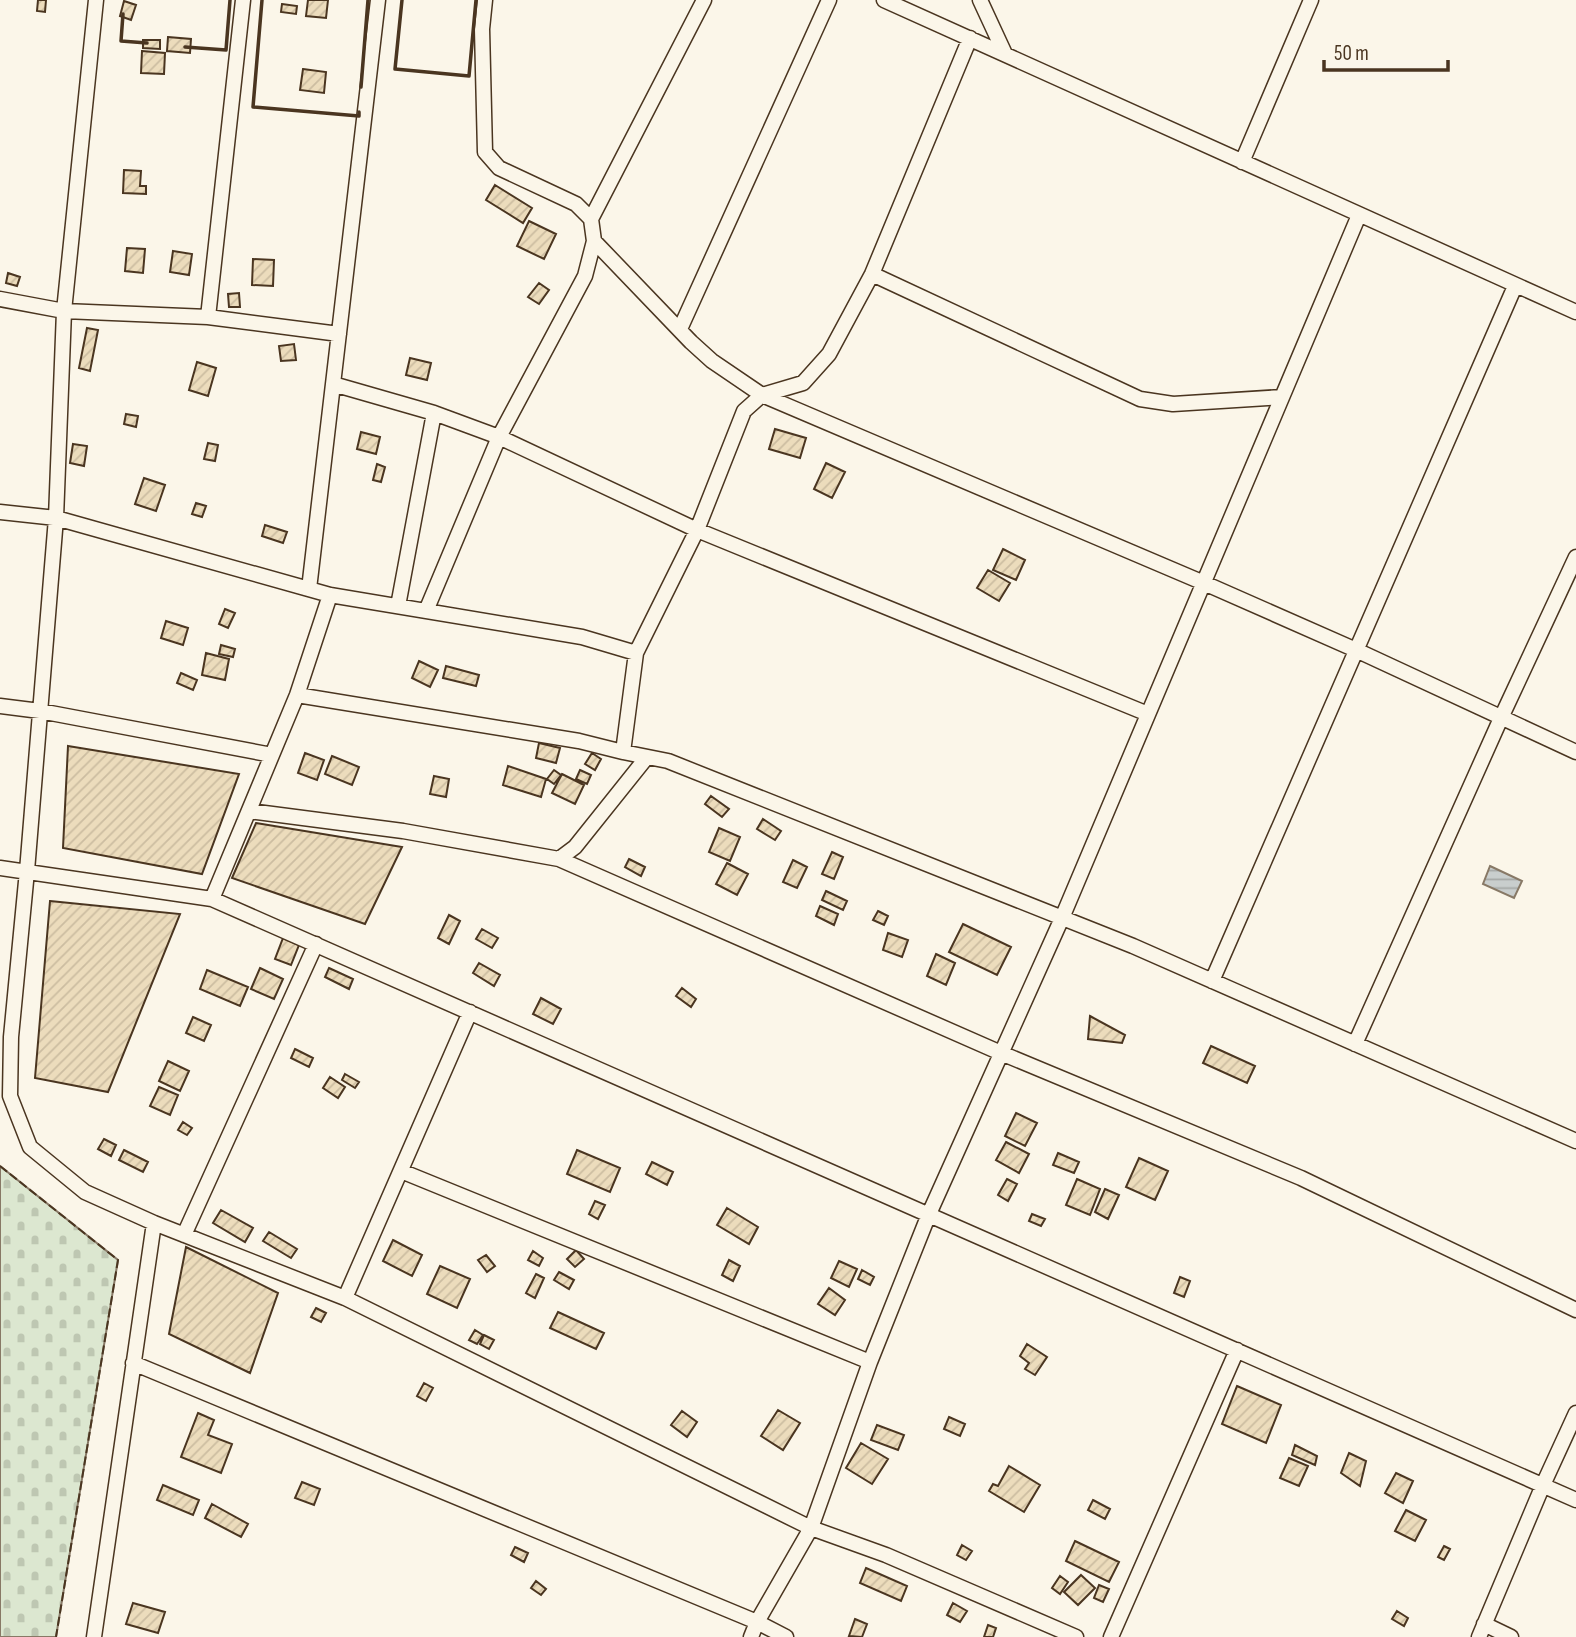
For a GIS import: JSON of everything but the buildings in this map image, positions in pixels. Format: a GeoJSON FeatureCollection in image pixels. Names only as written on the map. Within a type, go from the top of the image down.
{"type":"FeatureCollection","features":[{"type":"Feature","properties":{"kind":"street"},"geometry":{"type":"LineString","coordinates":[[96,0],[64,312],[56,518],[11,1037],[10,1096],[7,1105],[30,1147],[85,1192],[154,1223],[345,1298],[811,1528],[886,1555],[1076,1637]]}},
{"type":"Feature","properties":{"kind":"street"},"geometry":{"type":"LineString","coordinates":[[208,317],[243,0]]}},
{"type":"Feature","properties":{"kind":"street"},"geometry":{"type":"LineString","coordinates":[[309,589],[378,0]]}},
{"type":"Feature","properties":{"kind":"street"},"geometry":{"type":"LineString","coordinates":[[485,0],[482,29],[485,152],[499,168],[576,204],[591,219]]}},
{"type":"Feature","properties":{"kind":"street"},"geometry":{"type":"LineString","coordinates":[[426,611],[499,437],[585,276],[594,241],[591,219],[704,0]]}},
{"type":"Feature","properties":{"kind":"street"},"geometry":{"type":"LineString","coordinates":[[680,329],[829,0]]}},
{"type":"Feature","properties":{"kind":"street"},"geometry":{"type":"LineString","coordinates":[[884,0],[1576,312]]}},
{"type":"Feature","properties":{"kind":"street"},"geometry":{"type":"LineString","coordinates":[[980,0],[1005,54]]}},
{"type":"Feature","properties":{"kind":"street"},"geometry":{"type":"LineString","coordinates":[[1242,162],[1311,0]]}},
{"type":"Feature","properties":{"kind":"street"},"geometry":{"type":"LineString","coordinates":[[623,752],[636,653],[696,530],[744,411],[762,395],[803,383],[829,354],[872,274],[970,38]]}},
{"type":"Feature","properties":{"kind":"street"},"geometry":{"type":"LineString","coordinates":[[751,1637],[811,1528],[870,1362],[929,1214],[1062,918],[1359,215]]}},
{"type":"Feature","properties":{"kind":"street"},"geometry":{"type":"LineString","coordinates":[[594,241],[691,342],[712,361],[762,395],[1204,583],[1576,752]]}},
{"type":"Feature","properties":{"kind":"street"},"geometry":{"type":"LineString","coordinates":[[872,274],[1140,399],[1173,404],[1282,397]]}},
{"type":"Feature","properties":{"kind":"street"},"geometry":{"type":"LineString","coordinates":[[1212,981],[1514,286]]}},
{"type":"Feature","properties":{"kind":"street"},"geometry":{"type":"LineString","coordinates":[[0,299],[64,312],[208,317],[339,334]]}},
{"type":"Feature","properties":{"kind":"street"},"geometry":{"type":"LineString","coordinates":[[333,384],[434,413],[499,437],[696,530],[1148,714]]}},
{"type":"Feature","properties":{"kind":"street"},"geometry":{"type":"LineString","coordinates":[[398,606],[434,413]]}},
{"type":"Feature","properties":{"kind":"street"},"geometry":{"type":"LineString","coordinates":[[0,512],[56,518],[330,595],[582,637],[636,653]]}},
{"type":"Feature","properties":{"kind":"street"},"geometry":{"type":"LineString","coordinates":[[1356,1044],[1576,557]]}},
{"type":"Feature","properties":{"kind":"street"},"geometry":{"type":"LineString","coordinates":[[212,899],[297,695],[330,595]]}},
{"type":"Feature","properties":{"kind":"street"},"geometry":{"type":"LineString","coordinates":[[297,695],[579,741],[668,761],[1133,946],[1576,1141]]}},
{"type":"Feature","properties":{"kind":"street"},"geometry":{"type":"LineString","coordinates":[[0,706],[40,711],[272,755]]}},
{"type":"Feature","properties":{"kind":"street"},"geometry":{"type":"LineString","coordinates":[[559,859],[575,847],[647,757]]}},
{"type":"Feature","properties":{"kind":"street"},"geometry":{"type":"LineString","coordinates":[[248,811],[403,831],[559,859],[1001,1053],[1301,1178],[1576,1310]]}},
{"type":"Feature","properties":{"kind":"street"},"geometry":{"type":"LineString","coordinates":[[0,868],[212,899],[1576,1500]]}},
{"type":"Feature","properties":{"kind":"street"},"geometry":{"type":"LineString","coordinates":[[184,1235],[316,944]]}},
{"type":"Feature","properties":{"kind":"street"},"geometry":{"type":"LineString","coordinates":[[345,1298],[470,1012]]}},
{"type":"Feature","properties":{"kind":"street"},"geometry":{"type":"LineString","coordinates":[[401,1171],[870,1362]]}},
{"type":"Feature","properties":{"kind":"street"},"geometry":{"type":"LineString","coordinates":[[94,1637],[154,1223]]}},
{"type":"Feature","properties":{"kind":"street"},"geometry":{"type":"LineString","coordinates":[[1111,1637],[1237,1350]]}},
{"type":"Feature","properties":{"kind":"street"},"geometry":{"type":"LineString","coordinates":[[133,1363],[757,1622],[786,1637]]}},
{"type":"Feature","properties":{"kind":"street"},"geometry":{"type":"LineString","coordinates":[[1511,1637],[1482,1631],[1576,1413]]}},
{"type":"Feature","properties":{"kind":"green space"},"geometry":{"type":"Polygon","coordinates":[[[0,1166],[118,1260],[56,1637],[0,1637],[0,1166]]]}},
{"type":"Feature","properties":{"kind":"shaded area"},"geometry":{"type":"Polygon","coordinates":[[[1490,866],[1522,881],[1514,898],[1483,884],[1490,866]]]}},
{"type":"Feature","properties":{"kind":"fence"},"geometry":{"type":"LineString","coordinates":[[0,1166],[118,1260],[56,1637]]}},
{"type":"Feature","properties":{"kind":"wall"},"geometry":{"type":"LineString","coordinates":[[185,47],[226,50],[230,0]]}},
{"type":"Feature","properties":{"kind":"wall"},"geometry":{"type":"LineString","coordinates":[[262,0],[253,107],[359,116],[359,112]]}},
{"type":"Feature","properties":{"kind":"wall"},"geometry":{"type":"LineString","coordinates":[[361,87],[368,0]]}},
{"type":"Feature","properties":{"kind":"wall"},"geometry":{"type":"LineString","coordinates":[[402,0],[395,69],[469,76],[476,0]]}},
{"type":"Feature","properties":{"kind":"wall"},"geometry":{"type":"LineString","coordinates":[[123,14],[121,41],[147,43]]}}]}
